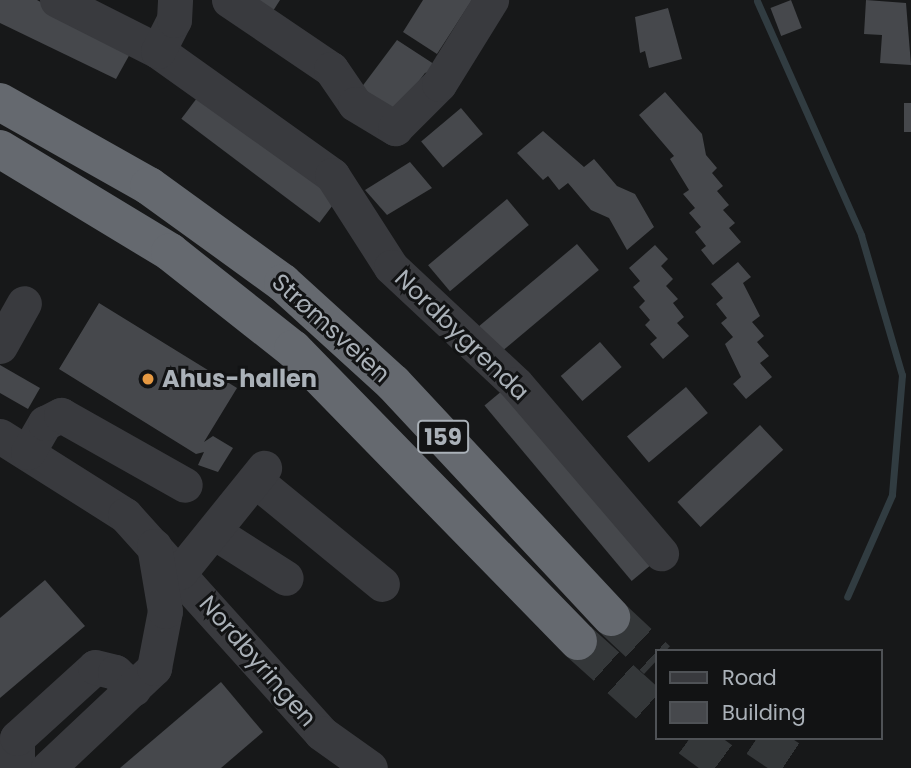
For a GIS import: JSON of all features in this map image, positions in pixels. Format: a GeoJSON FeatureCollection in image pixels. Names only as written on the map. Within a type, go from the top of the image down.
{"type":"FeatureCollection","features":[{"type":"Feature","properties":{"kind":"highway","name":"Strømsveien"},"geometry":{"type":"LineString","coordinates":[[0,102],[137,179],[283,283],[393,383],[611,617]]}},
{"type":"Feature","properties":{"kind":"highway","name":"Strømsveien"},"geometry":{"type":"LineString","coordinates":[[0,149],[170,252],[293,349],[578,641]]}},
{"type":"Feature","properties":{"kind":"street","name":"Nordbygrenda"},"geometry":{"type":"LineString","coordinates":[[57,0],[158,51],[332,175],[391,267],[516,383],[661,552]]}},
{"type":"Feature","properties":{"kind":"street"},"geometry":{"type":"LineString","coordinates":[[158,51],[174,20],[175,0]]}},
{"type":"Feature","properties":{"kind":"street"},"geometry":{"type":"LineString","coordinates":[[229,0],[331,69],[355,104],[395,128],[439,85],[491,0]]}},
{"type":"Feature","properties":{"kind":"street"},"geometry":{"type":"LineString","coordinates":[[0,346],[24,303]]}},
{"type":"Feature","properties":{"kind":"street"},"geometry":{"type":"LineString","coordinates":[[14,444],[61,415],[185,485]]}},
{"type":"Feature","properties":{"kind":"street","name":"Nordbyringen"},"geometry":{"type":"LineString","coordinates":[[14,444],[95,491],[180,572],[330,755],[370,768]]}},
{"type":"Feature","properties":{"kind":"street"},"geometry":{"type":"LineString","coordinates":[[180,572],[260,474],[382,584]]}},
{"type":"Feature","properties":{"kind":"street"},"geometry":{"type":"LineString","coordinates":[[214,532],[286,578]]}},
{"type":"Feature","properties":{"kind":"street","name":"Nordbyringen"},"geometry":{"type":"LineString","coordinates":[[48,768],[134,689],[153,668],[164,632],[154,545]]}},
{"type":"Feature","properties":{"kind":"street"},"geometry":{"type":"LineString","coordinates":[[17,768],[17,738],[95,667],[115,672],[134,689]]}},
{"type":"Feature","properties":{"kind":"building"},"geometry":{"type":"Polygon","coordinates":[[[0,0],[37,0],[131,52],[116,79],[0,23],[0,0]]]}},
{"type":"Feature","properties":{"kind":"building"},"geometry":{"type":"Polygon","coordinates":[[[256,0],[280,0],[273,11],[256,0]]]}},
{"type":"Feature","properties":{"kind":"building"},"geometry":{"type":"Polygon","coordinates":[[[423,0],[472,0],[437,54],[403,32],[423,0]]]}},
{"type":"Feature","properties":{"kind":"building"},"geometry":{"type":"Polygon","coordinates":[[[791,0],[802,28],[781,36],[770,8],[791,0]]]}},
{"type":"Feature","properties":{"kind":"building"},"geometry":{"type":"Polygon","coordinates":[[[866,0],[906,3],[911,65],[880,63],[882,35],[864,34],[866,0]]]}},
{"type":"Feature","properties":{"kind":"building"},"geometry":{"type":"Polygon","coordinates":[[[668,8],[682,59],[649,68],[645,51],[640,53],[635,17],[668,8]]]}},
{"type":"Feature","properties":{"kind":"building"},"geometry":{"type":"Polygon","coordinates":[[[397,40],[440,68],[425,73],[393,115],[358,92],[397,40]]]}},
{"type":"Feature","properties":{"kind":"building"},"geometry":{"type":"Polygon","coordinates":[[[665,92],[702,134],[706,155],[717,168],[712,173],[723,186],[717,191],[729,205],[723,210],[735,223],[729,228],[741,242],[713,265],[701,250],[706,246],[695,232],[701,227],[689,213],[695,208],[683,194],[689,190],[670,159],[674,156],[639,115],[665,92]]]}},
{"type":"Feature","properties":{"kind":"building"},"geometry":{"type":"Polygon","coordinates":[[[200,94],[338,198],[320,223],[181,119],[200,94]]]}},
{"type":"Feature","properties":{"kind":"building"},"geometry":{"type":"Polygon","coordinates":[[[904,103],[911,103],[911,132],[904,132],[904,103]]]}},
{"type":"Feature","properties":{"kind":"building"},"geometry":{"type":"Polygon","coordinates":[[[461,108],[483,134],[443,167],[421,141],[461,108]]]}},
{"type":"Feature","properties":{"kind":"building"},"geometry":{"type":"Polygon","coordinates":[[[543,131],[584,167],[594,159],[617,186],[635,194],[654,227],[627,250],[609,218],[591,210],[568,183],[559,190],[548,176],[543,180],[517,153],[543,131]]]}},
{"type":"Feature","properties":{"kind":"building"},"geometry":{"type":"Polygon","coordinates":[[[410,162],[432,188],[387,215],[365,190],[410,162]]]}},
{"type":"Feature","properties":{"kind":"building"},"geometry":{"type":"Polygon","coordinates":[[[507,199],[529,225],[450,291],[428,265],[507,199]]]}},
{"type":"Feature","properties":{"kind":"building"},"geometry":{"type":"Polygon","coordinates":[[[577,244],[599,270],[501,352],[479,326],[577,244]]]}},
{"type":"Feature","properties":{"kind":"building"},"geometry":{"type":"Polygon","coordinates":[[[655,245],[668,259],[661,266],[673,279],[666,286],[678,299],[673,303],[684,317],[677,323],[689,336],[663,359],[650,344],[657,338],[645,325],[650,320],[639,307],[645,301],[633,287],[640,281],[629,268],[655,245]]]}},
{"type":"Feature","properties":{"kind":"building"},"geometry":{"type":"Polygon","coordinates":[[[738,262],[751,277],[743,283],[760,316],[752,322],[764,336],[757,342],[769,356],[760,363],[772,377],[746,399],[733,384],[741,377],[725,344],[733,337],[721,323],[727,318],[716,304],[723,298],[711,284],[738,262]]]}},
{"type":"Feature","properties":{"kind":"building","name":"Ahus-hallen"},"geometry":{"type":"Polygon","coordinates":[[[99,303],[237,388],[204,442],[213,436],[233,448],[218,472],[198,465],[204,452],[196,454],[59,369],[99,303]]]}},
{"type":"Feature","properties":{"kind":"building"},"geometry":{"type":"Polygon","coordinates":[[[600,342],[622,367],[582,401],[561,376],[600,342]]]}},
{"type":"Feature","properties":{"kind":"building"},"geometry":{"type":"Polygon","coordinates":[[[0,365],[40,388],[28,409],[0,393],[0,365]]]}},
{"type":"Feature","properties":{"kind":"building"},"geometry":{"type":"Polygon","coordinates":[[[509,385],[656,560],[632,581],[484,406],[509,385]]]}},
{"type":"Feature","properties":{"kind":"building"},"geometry":{"type":"Polygon","coordinates":[[[686,387],[708,413],[649,463],[627,436],[686,387]]]}},
{"type":"Feature","properties":{"kind":"building"},"geometry":{"type":"Polygon","coordinates":[[[760,425],[783,450],[701,527],[677,502],[760,425]]]}},
{"type":"Feature","properties":{"kind":"building"},"geometry":{"type":"Polygon","coordinates":[[[45,580],[85,626],[0,698],[0,618],[45,580]]]}},
{"type":"Feature","properties":{"kind":"building"},"geometry":{"type":"Polygon","coordinates":[[[221,682],[263,732],[221,768],[120,768],[221,682]]]}},
{"type":"Feature","properties":{"kind":"waterway"},"geometry":{"type":"LineString","coordinates":[[757,1],[861,235],[902,375],[892,495],[847,597]]}},
{"type":"Feature","properties":{"kind":"tunnel"},"geometry":{"type":"LineString","coordinates":[[611,617],[656,659]]}},
{"type":"Feature","properties":{"kind":"tunnel"},"geometry":{"type":"LineString","coordinates":[[578,641],[656,711]]}},
{"type":"Feature","properties":{"kind":"tunnel"},"geometry":{"type":"LineString","coordinates":[[693,740],[731,768]]}},
{"type":"Feature","properties":{"kind":"tunnel"},"geometry":{"type":"LineString","coordinates":[[760,740],[802,768]]}},
{"type":"Feature","properties":{"kind":"place","name":"Ahus-hallen"},"geometry":{"type":"Point","coordinates":[148,379]}}]}
